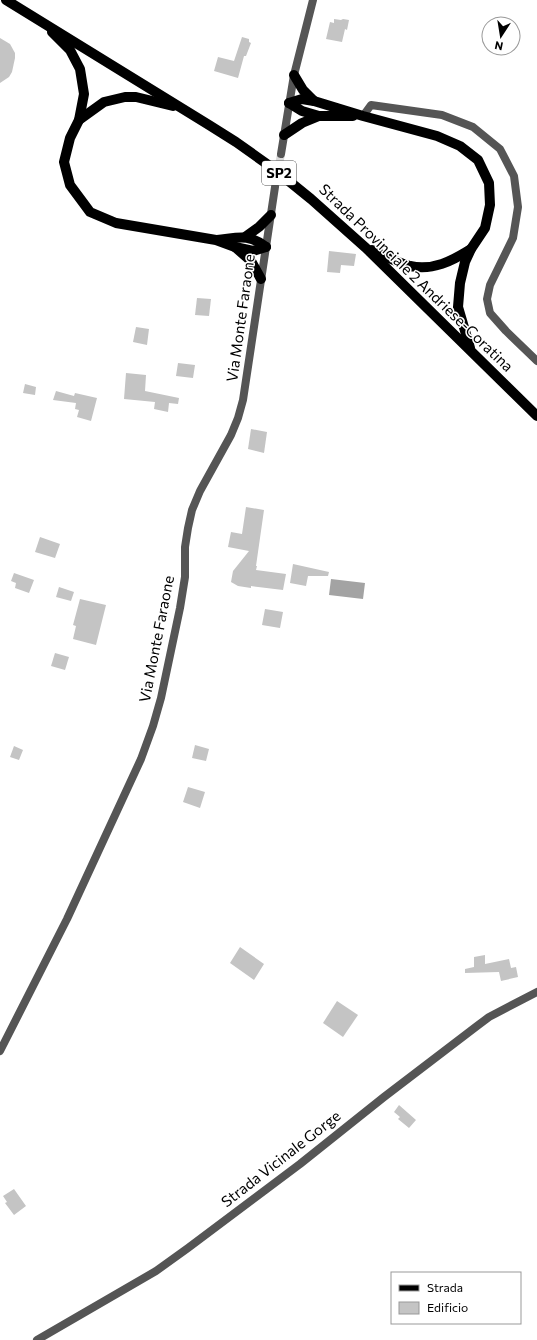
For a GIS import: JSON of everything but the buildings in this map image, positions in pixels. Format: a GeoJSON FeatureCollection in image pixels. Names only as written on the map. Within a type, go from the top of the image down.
{"type":"FeatureCollection","features":[{"type":"Feature","properties":{"kind":"main road","name":"Strada Provinciale 2 Andriese-Coratina"},"geometry":{"type":"LineString","coordinates":[[6,0],[183,108],[236,142],[274,169],[311,199],[366,248],[537,416]]}},
{"type":"Feature","properties":{"kind":"main road"},"geometry":{"type":"LineString","coordinates":[[42,22],[70,50],[80,69],[84,94],[79,120],[70,138],[64,162],[70,185],[90,212],[116,223],[216,240],[235,248],[253,251],[266,247]]}},
{"type":"Feature","properties":{"kind":"main road"},"geometry":{"type":"LineString","coordinates":[[294,75],[303,90],[314,101]]}},
{"type":"Feature","properties":{"kind":"main road"},"geometry":{"type":"LineString","coordinates":[[79,120],[104,102],[125,97],[136,97],[183,108]]}},
{"type":"Feature","properties":{"kind":"main road"},"geometry":{"type":"LineString","coordinates":[[289,103],[302,99],[314,101],[437,136],[460,146],[478,160],[489,183],[490,205],[485,228],[471,249],[465,262],[460,282],[458,307],[470,350]]}},
{"type":"Feature","properties":{"kind":"main road"},"geometry":{"type":"LineString","coordinates":[[289,103],[302,111],[319,116],[363,116]]}},
{"type":"Feature","properties":{"kind":"main road"},"geometry":{"type":"LineString","coordinates":[[284,135],[302,123],[319,116]]}},
{"type":"Feature","properties":{"kind":"main road"},"geometry":{"type":"LineString","coordinates":[[245,237],[259,227],[271,215]]}},
{"type":"Feature","properties":{"kind":"main road"},"geometry":{"type":"LineString","coordinates":[[216,240],[245,237],[257,240],[266,247]]}},
{"type":"Feature","properties":{"kind":"main road"},"geometry":{"type":"LineString","coordinates":[[235,248],[251,261],[261,279]]}},
{"type":"Feature","properties":{"kind":"main road"},"geometry":{"type":"LineString","coordinates":[[366,248],[409,266],[429,267],[451,261],[471,249]]}},
{"type":"Feature","properties":{"kind":"street"},"geometry":{"type":"LineString","coordinates":[[281,154],[294,75],[313,0]]}},
{"type":"Feature","properties":{"kind":"street"},"geometry":{"type":"LineString","coordinates":[[363,116],[371,105],[442,115],[473,127],[500,149],[514,176],[518,207],[513,238],[490,284],[487,299],[490,313],[537,362]]}},
{"type":"Feature","properties":{"kind":"street","name":"Via Monte Faraone"},"geometry":{"type":"LineString","coordinates":[[0,1052],[67,919],[141,759],[153,726],[161,698],[180,608],[185,577],[185,548],[192,510],[200,491],[231,435],[243,400],[275,187]]}},
{"type":"Feature","properties":{"kind":"street","name":"Strada Vicinale Gorge"},"geometry":{"type":"LineString","coordinates":[[36,1340],[156,1271],[300,1164],[384,1097],[489,1017],[537,992]]}},
{"type":"Feature","properties":{"kind":"shaded area"},"geometry":{"type":"Polygon","coordinates":[[[331,579],[365,583],[363,599],[329,595],[331,579]]]}},
{"type":"Feature","properties":{"kind":"tunnel"},"geometry":{"type":"LineString","coordinates":[[275,187],[281,154]]}}]}
